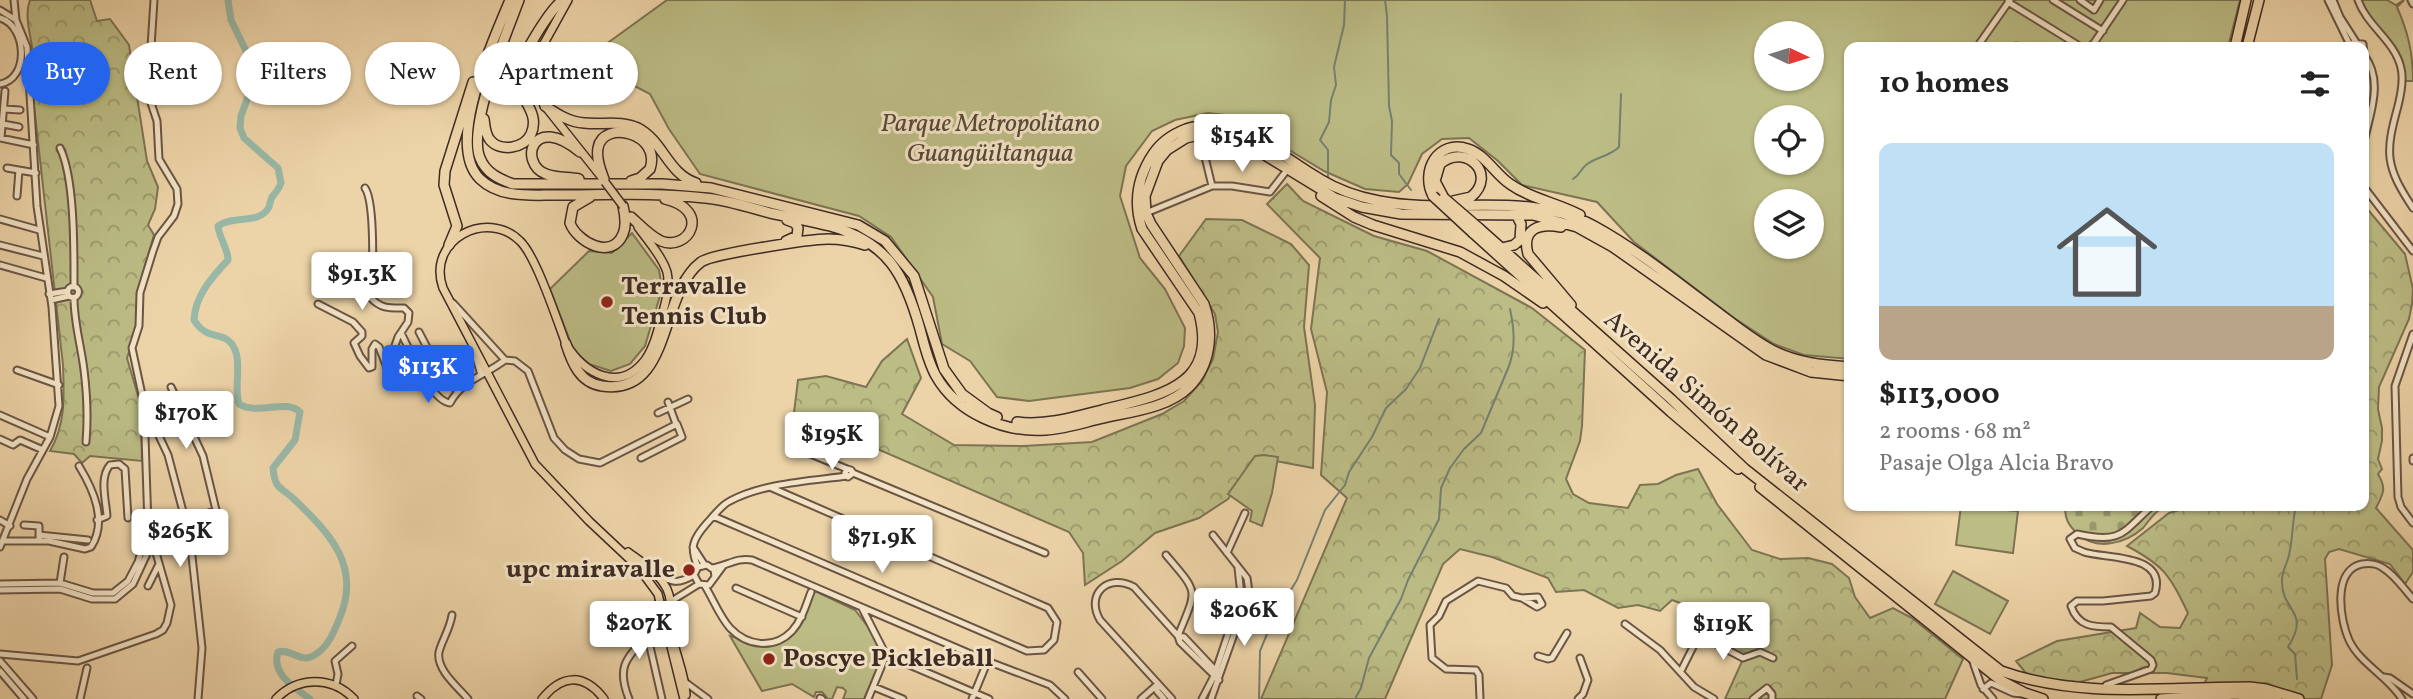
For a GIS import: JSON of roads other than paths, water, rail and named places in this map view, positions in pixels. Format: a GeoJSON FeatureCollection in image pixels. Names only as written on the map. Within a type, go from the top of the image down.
{"type":"FeatureCollection","features":[{"type":"Feature","properties":{"kind":"highway"},"geometry":{"type":"LineString","coordinates":[[493,42],[510,0]]}},
{"type":"Feature","properties":{"kind":"highway"},"geometry":{"type":"LineString","coordinates":[[503,42],[519,0]]}},
{"type":"Feature","properties":{"kind":"highway"},"geometry":{"type":"LineString","coordinates":[[535,42],[557,4],[566,0]]}},
{"type":"Feature","properties":{"kind":"highway"},"geometry":{"type":"LineString","coordinates":[[2236,42],[2246,0]]}},
{"type":"Feature","properties":{"kind":"highway"},"geometry":{"type":"LineString","coordinates":[[2248,42],[2259,0]]}},
{"type":"Feature","properties":{"kind":"highway"},"geometry":{"type":"LineString","coordinates":[[449,245],[457,226],[444,185],[445,171],[474,81]]}},
{"type":"Feature","properties":{"kind":"highway"},"geometry":{"type":"LineString","coordinates":[[475,105],[466,146],[470,165],[479,178],[492,188],[505,193],[705,198],[856,235],[876,248],[905,281],[927,355],[936,376],[950,395],[965,408],[1000,424],[1027,430],[1057,429],[1170,400],[1189,387],[1204,363],[1210,326],[1204,304],[1162,242],[1146,212],[1147,186],[1158,161],[1175,144],[1198,134],[1211,132],[1242,141],[1335,198],[1379,211],[1435,215],[1516,214],[1592,229]]}},
{"type":"Feature","properties":{"kind":"highway"},"geometry":{"type":"LineString","coordinates":[[484,105],[477,149],[480,159],[495,176],[513,184],[662,184],[711,188]]}},
{"type":"Feature","properties":{"kind":"highway"},"geometry":{"type":"LineString","coordinates":[[485,105],[485,126],[492,142],[508,148],[519,146],[528,139],[533,129],[533,116],[528,105]]}},
{"type":"Feature","properties":{"kind":"highway"},"geometry":{"type":"LineString","coordinates":[[545,106],[575,121],[618,123],[641,130],[654,141],[682,177],[711,188],[858,225],[885,241],[914,276],[944,369],[962,394],[988,413],[1013,422],[1028,424],[1085,414],[1162,394],[1181,384],[1198,360],[1203,336],[1199,313],[1181,283],[1150,243],[1137,214],[1136,198],[1147,163],[1168,138],[1199,125],[1213,124],[1232,127],[1247,134],[1322,181],[1382,202],[1420,206],[1532,208],[1570,216],[1633,250],[1772,350],[1803,362],[1844,365]]}},
{"type":"Feature","properties":{"kind":"highway"},"geometry":{"type":"LineString","coordinates":[[605,182],[598,157],[598,145],[605,137],[622,132],[643,141],[652,159],[646,174],[623,184]]}},
{"type":"Feature","properties":{"kind":"highway"},"geometry":{"type":"LineString","coordinates":[[580,152],[566,141],[552,136],[535,143],[531,155],[535,165],[544,173],[591,184]]}},
{"type":"Feature","properties":{"kind":"highway"},"geometry":{"type":"LineString","coordinates":[[1477,231],[1433,196],[1428,181],[1431,163],[1446,150],[1468,149],[1485,160],[1513,186],[1580,214],[1592,229],[1630,258],[1766,355],[1811,372],[1844,375]]}},
{"type":"Feature","properties":{"kind":"highway"},"geometry":{"type":"LineString","coordinates":[[1420,206],[1467,199],[1476,194],[1481,177],[1473,161],[1458,156],[1450,157],[1440,164],[1435,181],[1444,198],[1477,231]]}},
{"type":"Feature","properties":{"kind":"highway"},"geometry":{"type":"LineString","coordinates":[[1299,177],[1312,190],[1354,217],[1460,252],[1504,276],[1571,321]]}},
{"type":"Feature","properties":{"kind":"highway"},"geometry":{"type":"LineString","coordinates":[[594,195],[577,203],[570,217],[575,232],[594,246],[613,246],[621,238],[625,227],[623,206]]}},
{"type":"Feature","properties":{"kind":"highway"},"geometry":{"type":"LineString","coordinates":[[631,217],[655,238],[665,242],[675,242],[687,235],[692,219],[686,208],[677,202],[649,195]]}},
{"type":"Feature","properties":{"kind":"highway"},"geometry":{"type":"LineString","coordinates":[[566,344],[576,369],[594,385],[615,386],[638,377],[654,360],[682,283],[706,254],[715,250],[791,240],[797,236],[798,228],[795,223],[769,212]]}},
{"type":"Feature","properties":{"kind":"highway"},"geometry":{"type":"LineString","coordinates":[[1502,248],[1514,245],[1520,240],[1521,224],[1516,214]]}},
{"type":"Feature","properties":{"kind":"highway"},"geometry":{"type":"LineString","coordinates":[[1590,328],[1528,254],[1526,245],[1532,230],[1549,225],[1592,229]]}},
{"type":"Feature","properties":{"kind":"highway","name":"Avenida Simón Bolívar"},"geometry":{"type":"LineString","coordinates":[[1477,231],[1671,412],[1781,505],[1974,655],[2016,680],[2058,694],[2093,696],[2249,687],[2299,699]]}},
{"type":"Feature","properties":{"kind":"highway","name":"Avenida Simón Bolívar"},"geometry":{"type":"LineString","coordinates":[[1477,231],[1502,248],[1671,398],[1745,469],[1974,655],[2000,680],[2043,699]]}},
{"type":"Feature","properties":{"kind":"highway"},"geometry":{"type":"LineString","coordinates":[[703,260],[824,239],[845,240],[876,248]]}},
{"type":"Feature","properties":{"kind":"highway"},"geometry":{"type":"LineString","coordinates":[[2161,699],[2236,694],[2277,699]]}},
{"type":"Feature","properties":{"kind":"main road"},"geometry":{"type":"LineString","coordinates":[[566,0],[532,65],[532,87],[662,261],[668,282],[665,305],[650,350],[635,369],[624,375],[612,377],[586,368],[566,344],[525,246],[514,236],[498,229],[478,229],[464,233],[449,245],[442,256],[439,273],[448,297],[472,341],[484,374],[535,464],[644,575],[658,598],[686,683],[685,699]]}},
{"type":"Feature","properties":{"kind":"main road"},"geometry":{"type":"LineString","coordinates":[[576,506],[657,574],[667,589],[671,601],[667,625],[685,699]]}},
{"type":"Feature","properties":{"kind":"main road"},"geometry":{"type":"LineString","coordinates":[[542,699],[556,684],[577,680],[595,687],[604,699]]}},
{"type":"Feature","properties":{"kind":"main road"},"geometry":{"type":"LineString","coordinates":[[276,699],[297,684],[317,682],[336,685],[354,699]]}},
{"type":"Feature","properties":{"kind":"street"},"geometry":{"type":"LineString","coordinates":[[0,84],[6,83],[14,76],[21,59],[14,0]]}},
{"type":"Feature","properties":{"kind":"street"},"geometry":{"type":"LineString","coordinates":[[0,654],[78,661],[156,634],[167,623],[172,605],[148,526],[144,404],[132,348],[139,326],[140,293],[158,237],[174,216],[178,196],[174,183],[159,159],[158,121],[148,94],[153,0]]}},
{"type":"Feature","properties":{"kind":"street"},"geometry":{"type":"LineString","coordinates":[[2053,0],[2103,31]]}},
{"type":"Feature","properties":{"kind":"street"},"geometry":{"type":"LineString","coordinates":[[2080,0],[2094,10],[2101,0]]}},
{"type":"Feature","properties":{"kind":"street"},"geometry":{"type":"LineString","coordinates":[[2093,42],[2123,0]]}},
{"type":"Feature","properties":{"kind":"street"},"geometry":{"type":"LineString","coordinates":[[2331,0],[2351,42]]}},
{"type":"Feature","properties":{"kind":"street"},"geometry":{"type":"LineString","coordinates":[[2358,0],[2367,18],[2393,49],[2401,66],[2402,86],[2389,142],[2389,156],[2394,177],[2413,208]]}},
{"type":"Feature","properties":{"kind":"street"},"geometry":{"type":"LineString","coordinates":[[1980,42],[2009,1],[2073,42]]}},
{"type":"Feature","properties":{"kind":"street"},"geometry":{"type":"LineString","coordinates":[[0,10],[16,20]]}},
{"type":"Feature","properties":{"kind":"street"},"geometry":{"type":"LineString","coordinates":[[0,18],[10,22],[18,30],[27,47],[39,230],[50,297],[59,385],[59,406],[50,437],[27,480],[2,544]]}},
{"type":"Feature","properties":{"kind":"street"},"geometry":{"type":"LineString","coordinates":[[2369,62],[2375,76],[2369,118]]}},
{"type":"Feature","properties":{"kind":"street"},"geometry":{"type":"LineString","coordinates":[[2369,68],[2375,76]]}},
{"type":"Feature","properties":{"kind":"street"},"geometry":{"type":"LineString","coordinates":[[5,91],[1,138],[34,145]]}},
{"type":"Feature","properties":{"kind":"street"},"geometry":{"type":"LineString","coordinates":[[4,109],[20,110]]}},
{"type":"Feature","properties":{"kind":"street"},"geometry":{"type":"LineString","coordinates":[[3,124],[19,127]]}},
{"type":"Feature","properties":{"kind":"street"},"geometry":{"type":"LineString","coordinates":[[60,148],[68,177],[72,214],[71,293],[84,368],[86,442]]}},
{"type":"Feature","properties":{"kind":"street"},"geometry":{"type":"LineString","coordinates":[[1203,153],[1212,186]]}},
{"type":"Feature","properties":{"kind":"street"},"geometry":{"type":"LineString","coordinates":[[7,168],[36,173]]}},
{"type":"Feature","properties":{"kind":"street"},"geometry":{"type":"LineString","coordinates":[[18,196],[19,170]]}},
{"type":"Feature","properties":{"kind":"street"},"geometry":{"type":"LineString","coordinates":[[1146,212],[1212,186],[1232,186],[1268,193],[1287,170]]}},
{"type":"Feature","properties":{"kind":"street"},"geometry":{"type":"LineString","coordinates":[[318,304],[358,327],[362,336],[354,343],[355,348],[371,369],[375,344],[379,347],[387,368],[409,318],[408,310],[381,306],[370,293],[373,258],[369,196],[365,188]]}},
{"type":"Feature","properties":{"kind":"street"},"geometry":{"type":"LineString","coordinates":[[2369,194],[2413,251]]}},
{"type":"Feature","properties":{"kind":"street"},"geometry":{"type":"LineString","coordinates":[[0,219],[39,230]]}},
{"type":"Feature","properties":{"kind":"street"},"geometry":{"type":"LineString","coordinates":[[0,245],[43,256]]}},
{"type":"Feature","properties":{"kind":"street"},"geometry":{"type":"LineString","coordinates":[[0,265],[46,278]]}},
{"type":"Feature","properties":{"kind":"street"},"geometry":{"type":"LineString","coordinates":[[50,297],[71,293]]}},
{"type":"Feature","properties":{"kind":"street"},"geometry":{"type":"LineString","coordinates":[[448,297],[505,360]]}},
{"type":"Feature","properties":{"kind":"street"},"geometry":{"type":"LineString","coordinates":[[419,332],[441,372],[457,391]]}},
{"type":"Feature","properties":{"kind":"street"},"geometry":{"type":"LineString","coordinates":[[401,333],[426,381],[441,400],[450,403],[457,391],[505,360],[515,361],[528,371],[556,441],[579,459],[600,463],[677,424]]}},
{"type":"Feature","properties":{"kind":"street"},"geometry":{"type":"LineString","coordinates":[[2413,334],[2397,377],[2394,404],[2398,497],[2401,508],[2413,523]]}},
{"type":"Feature","properties":{"kind":"street"},"geometry":{"type":"LineString","coordinates":[[17,370],[59,385]]}},
{"type":"Feature","properties":{"kind":"street"},"geometry":{"type":"LineString","coordinates":[[171,387],[203,456],[216,510],[187,522]]}},
{"type":"Feature","properties":{"kind":"street"},"geometry":{"type":"LineString","coordinates":[[658,413],[669,405],[688,399]]}},
{"type":"Feature","properties":{"kind":"street"},"geometry":{"type":"LineString","coordinates":[[144,404],[168,455],[187,522],[202,648],[198,699]]}},
{"type":"Feature","properties":{"kind":"street"},"geometry":{"type":"LineString","coordinates":[[641,458],[682,438],[669,405]]}},
{"type":"Feature","properties":{"kind":"street"},"geometry":{"type":"LineString","coordinates":[[0,415],[50,437]]}},
{"type":"Feature","properties":{"kind":"street"},"geometry":{"type":"LineString","coordinates":[[0,439],[13,445],[20,440],[43,450]]}},
{"type":"Feature","properties":{"kind":"street"},"geometry":{"type":"LineString","coordinates":[[791,446],[849,473],[1045,553]]}},
{"type":"Feature","properties":{"kind":"street"},"geometry":{"type":"LineString","coordinates":[[97,520],[107,516],[104,475],[110,465],[119,464],[125,469],[128,518]]}},
{"type":"Feature","properties":{"kind":"street"},"geometry":{"type":"LineString","coordinates":[[39,538],[85,549],[94,543],[97,520],[94,493],[79,466]]}},
{"type":"Feature","properties":{"kind":"street"},"geometry":{"type":"LineString","coordinates":[[701,566],[693,547],[700,531],[727,502],[772,488],[849,473]]}},
{"type":"Feature","properties":{"kind":"street"},"geometry":{"type":"LineString","coordinates":[[788,485],[785,489],[788,494]]}},
{"type":"Feature","properties":{"kind":"street"},"geometry":{"type":"LineString","coordinates":[[713,516],[1027,651],[1044,650],[1054,640],[1057,622],[1048,608],[772,488]]}},
{"type":"Feature","properties":{"kind":"street"},"geometry":{"type":"LineString","coordinates":[[2106,685],[2151,669],[2151,660],[2111,627],[2093,628],[2077,616],[2071,606],[2077,601],[2151,596],[2155,593],[2157,583],[2150,569],[2141,562],[2084,552],[2075,548],[2070,539],[2077,534],[2109,537],[2124,533],[2147,511]]}},
{"type":"Feature","properties":{"kind":"street"},"geometry":{"type":"LineString","coordinates":[[1227,553],[1245,513]]}},
{"type":"Feature","properties":{"kind":"street"},"geometry":{"type":"LineString","coordinates":[[0,520],[10,526]]}},
{"type":"Feature","properties":{"kind":"street"},"geometry":{"type":"LineString","coordinates":[[24,525],[38,525],[39,538]]}},
{"type":"Feature","properties":{"kind":"street"},"geometry":{"type":"LineString","coordinates":[[0,584],[60,583],[93,593],[113,593],[128,581],[138,562],[148,526]]}},
{"type":"Feature","properties":{"kind":"street"},"geometry":{"type":"LineString","coordinates":[[1213,535],[1247,578],[1249,586],[1234,626],[1214,699]]}},
{"type":"Feature","properties":{"kind":"street"},"geometry":{"type":"LineString","coordinates":[[2,544],[39,538],[88,540]]}},
{"type":"Feature","properties":{"kind":"street"},"geometry":{"type":"LineString","coordinates":[[0,590],[60,589],[92,599],[115,599],[133,584],[152,543]]}},
{"type":"Feature","properties":{"kind":"street"},"geometry":{"type":"LineString","coordinates":[[1166,555],[1191,584],[1194,593],[1178,636]]}},
{"type":"Feature","properties":{"kind":"street"},"geometry":{"type":"LineString","coordinates":[[60,583],[64,557]]}},
{"type":"Feature","properties":{"kind":"street"},"geometry":{"type":"LineString","coordinates":[[701,566],[712,568],[738,559],[752,560],[987,661],[1050,685],[1065,699]]}},
{"type":"Feature","properties":{"kind":"street"},"geometry":{"type":"LineString","coordinates":[[148,586],[159,564]]}},
{"type":"Feature","properties":{"kind":"street"},"geometry":{"type":"LineString","coordinates":[[644,575],[647,572],[682,582],[694,575],[701,566]]}},
{"type":"Feature","properties":{"kind":"street"},"geometry":{"type":"LineString","coordinates":[[662,699],[646,637],[647,622],[658,598],[665,604],[708,582],[723,566]]}},
{"type":"Feature","properties":{"kind":"street"},"geometry":{"type":"LineString","coordinates":[[2402,699],[2384,677],[2361,658],[2349,640],[2342,603],[2343,582],[2348,573],[2358,566],[2379,566],[2413,599]]}},
{"type":"Feature","properties":{"kind":"street"},"geometry":{"type":"LineString","coordinates":[[712,568],[708,582],[715,600],[728,626],[743,640],[761,644],[780,640],[793,630],[802,617],[811,592]]}},
{"type":"Feature","properties":{"kind":"street"},"geometry":{"type":"LineString","coordinates":[[1234,626],[1241,595],[1238,568]]}},
{"type":"Feature","properties":{"kind":"street"},"geometry":{"type":"LineString","coordinates":[[694,575],[708,582]]}},
{"type":"Feature","properties":{"kind":"street"},"geometry":{"type":"LineString","coordinates":[[1172,699],[1100,620],[1094,606],[1100,590],[1116,581],[1134,587],[1178,636],[1180,642],[1218,678]]}},
{"type":"Feature","properties":{"kind":"street"},"geometry":{"type":"LineString","coordinates":[[1480,699],[1479,675],[1476,670],[1446,669],[1433,657],[1430,625],[1439,616],[1446,601],[1478,581],[1506,588],[1513,596],[1522,598]]}},
{"type":"Feature","properties":{"kind":"street"},"geometry":{"type":"LineString","coordinates":[[1240,587],[1249,586]]}},
{"type":"Feature","properties":{"kind":"street"},"geometry":{"type":"LineString","coordinates":[[736,588],[802,617]]}},
{"type":"Feature","properties":{"kind":"street"},"geometry":{"type":"LineString","coordinates":[[862,608],[886,654],[973,696],[989,699]]}},
{"type":"Feature","properties":{"kind":"street"},"geometry":{"type":"LineString","coordinates":[[452,615],[449,631],[439,652],[446,674],[468,699]]}},
{"type":"Feature","properties":{"kind":"street"},"geometry":{"type":"LineString","coordinates":[[647,622],[659,627],[667,625]]}},
{"type":"Feature","properties":{"kind":"street"},"geometry":{"type":"LineString","coordinates":[[1625,624],[1660,650],[1694,687],[1714,699]]}},
{"type":"Feature","properties":{"kind":"street"},"geometry":{"type":"LineString","coordinates":[[1538,656],[1552,658],[1567,633]]}},
{"type":"Feature","properties":{"kind":"street"},"geometry":{"type":"LineString","coordinates":[[1681,671],[1697,636],[1701,635],[1744,658],[1758,652],[1773,658]]}},
{"type":"Feature","properties":{"kind":"street"},"geometry":{"type":"LineString","coordinates":[[629,699],[623,683],[623,669],[631,654],[646,637]]}},
{"type":"Feature","properties":{"kind":"street"},"geometry":{"type":"LineString","coordinates":[[336,685],[338,674],[335,662],[352,646]]}},
{"type":"Feature","properties":{"kind":"street"},"geometry":{"type":"LineString","coordinates":[[868,699],[886,654]]}},
{"type":"Feature","properties":{"kind":"street"},"geometry":{"type":"LineString","coordinates":[[1974,655],[1983,689],[1993,699]]}},
{"type":"Feature","properties":{"kind":"street"},"geometry":{"type":"LineString","coordinates":[[1578,699],[1588,680],[1580,658]]}},
{"type":"Feature","properties":{"kind":"street"},"geometry":{"type":"LineString","coordinates":[[0,661],[33,699]]}},
{"type":"Feature","properties":{"kind":"street"},"geometry":{"type":"LineString","coordinates":[[973,696],[986,665]]}},
{"type":"Feature","properties":{"kind":"street"},"geometry":{"type":"LineString","coordinates":[[80,699],[88,668]]}},
{"type":"Feature","properties":{"kind":"street"},"geometry":{"type":"LineString","coordinates":[[0,671],[24,699]]}},
{"type":"Feature","properties":{"kind":"street"},"geometry":{"type":"LineString","coordinates":[[1078,671],[1102,699]]}},
{"type":"Feature","properties":{"kind":"street"},"geometry":{"type":"LineString","coordinates":[[678,675],[704,698]]}},
{"type":"Feature","properties":{"kind":"street"},"geometry":{"type":"LineString","coordinates":[[2384,677],[2402,685],[2413,694]]}},
{"type":"Feature","properties":{"kind":"street"},"geometry":{"type":"LineString","coordinates":[[1202,699],[1218,678]]}},
{"type":"Feature","properties":{"kind":"street"},"geometry":{"type":"LineString","coordinates":[[1983,689],[1991,683],[2018,694],[2025,693]]}},
{"type":"Feature","properties":{"kind":"street"},"geometry":{"type":"LineString","coordinates":[[1141,699],[1157,685]]}},
{"type":"Feature","properties":{"kind":"street"},"geometry":{"type":"LineString","coordinates":[[1157,685],[1157,691],[1164,699]]}},
{"type":"Feature","properties":{"kind":"street"},"geometry":{"type":"LineString","coordinates":[[874,687],[903,699]]}},
{"type":"Feature","properties":{"kind":"street"},"geometry":{"type":"LineString","coordinates":[[1753,699],[1767,688],[1772,699]]}},
{"type":"Feature","properties":{"kind":"waterway"},"geometry":{"type":"LineString","coordinates":[[228,0],[231,20],[247,53],[250,66],[249,94],[241,116],[240,128],[244,138],[278,168],[281,183],[265,213],[218,226],[228,260],[201,295],[194,320],[204,331],[227,339],[235,349],[239,404],[255,408],[287,407],[300,412],[295,440],[273,468],[275,481],[309,513],[330,539],[339,552],[347,582],[346,599],[340,617],[323,649],[308,658],[278,652],[278,667],[285,679],[310,699]]}},
{"type":"Feature","properties":{"kind":"waterway"},"geometry":{"type":"LineString","coordinates":[[1328,178],[1328,150],[1320,140],[1329,122],[1331,100],[1336,85],[1334,67],[1344,25],[1345,0]]}},
{"type":"Feature","properties":{"kind":"waterway"},"geometry":{"type":"LineString","coordinates":[[1385,0],[1389,106],[1392,121],[1391,155],[1399,163],[1399,174],[1411,190]]}},
{"type":"Feature","properties":{"kind":"waterway"},"geometry":{"type":"LineString","coordinates":[[1573,179],[1590,162],[1619,147],[1621,94]]}},
{"type":"Feature","properties":{"kind":"waterway"},"geometry":{"type":"LineString","coordinates":[[1355,699],[1361,688],[1369,658],[1439,519],[1441,488],[1450,468],[1464,449],[1481,433],[1509,366],[1514,338],[1510,309]]}},
{"type":"Feature","properties":{"kind":"waterway"},"geometry":{"type":"LineString","coordinates":[[1259,699],[1260,651],[1274,617],[1297,580],[1325,510],[1345,485],[1349,472],[1372,437],[1386,408],[1406,389],[1420,368],[1439,319]]}},
{"type":"Feature","properties":{"kind":"waterway"},"geometry":{"type":"LineString","coordinates":[[2295,511],[2290,549],[2282,579],[2283,592],[2296,619],[2297,626],[2288,647],[2295,654],[2297,679]]}},
{"type":"Feature","properties":{"kind":"place","name":"Terravalle Tennis Club"},"geometry":{"type":"Point","coordinates":[607,302]}},
{"type":"Feature","properties":{"kind":"place","name":"upc miravalle"},"geometry":{"type":"Point","coordinates":[689,570]}},
{"type":"Feature","properties":{"kind":"place","name":"Poscye Pickleball"},"geometry":{"type":"Point","coordinates":[769,659]}},
{"type":"Feature","properties":{"kind":"park label","name":"Parque Metropolitano Guangüiltangua"},"geometry":{"type":"Point","coordinates":[990,139]}}]}
